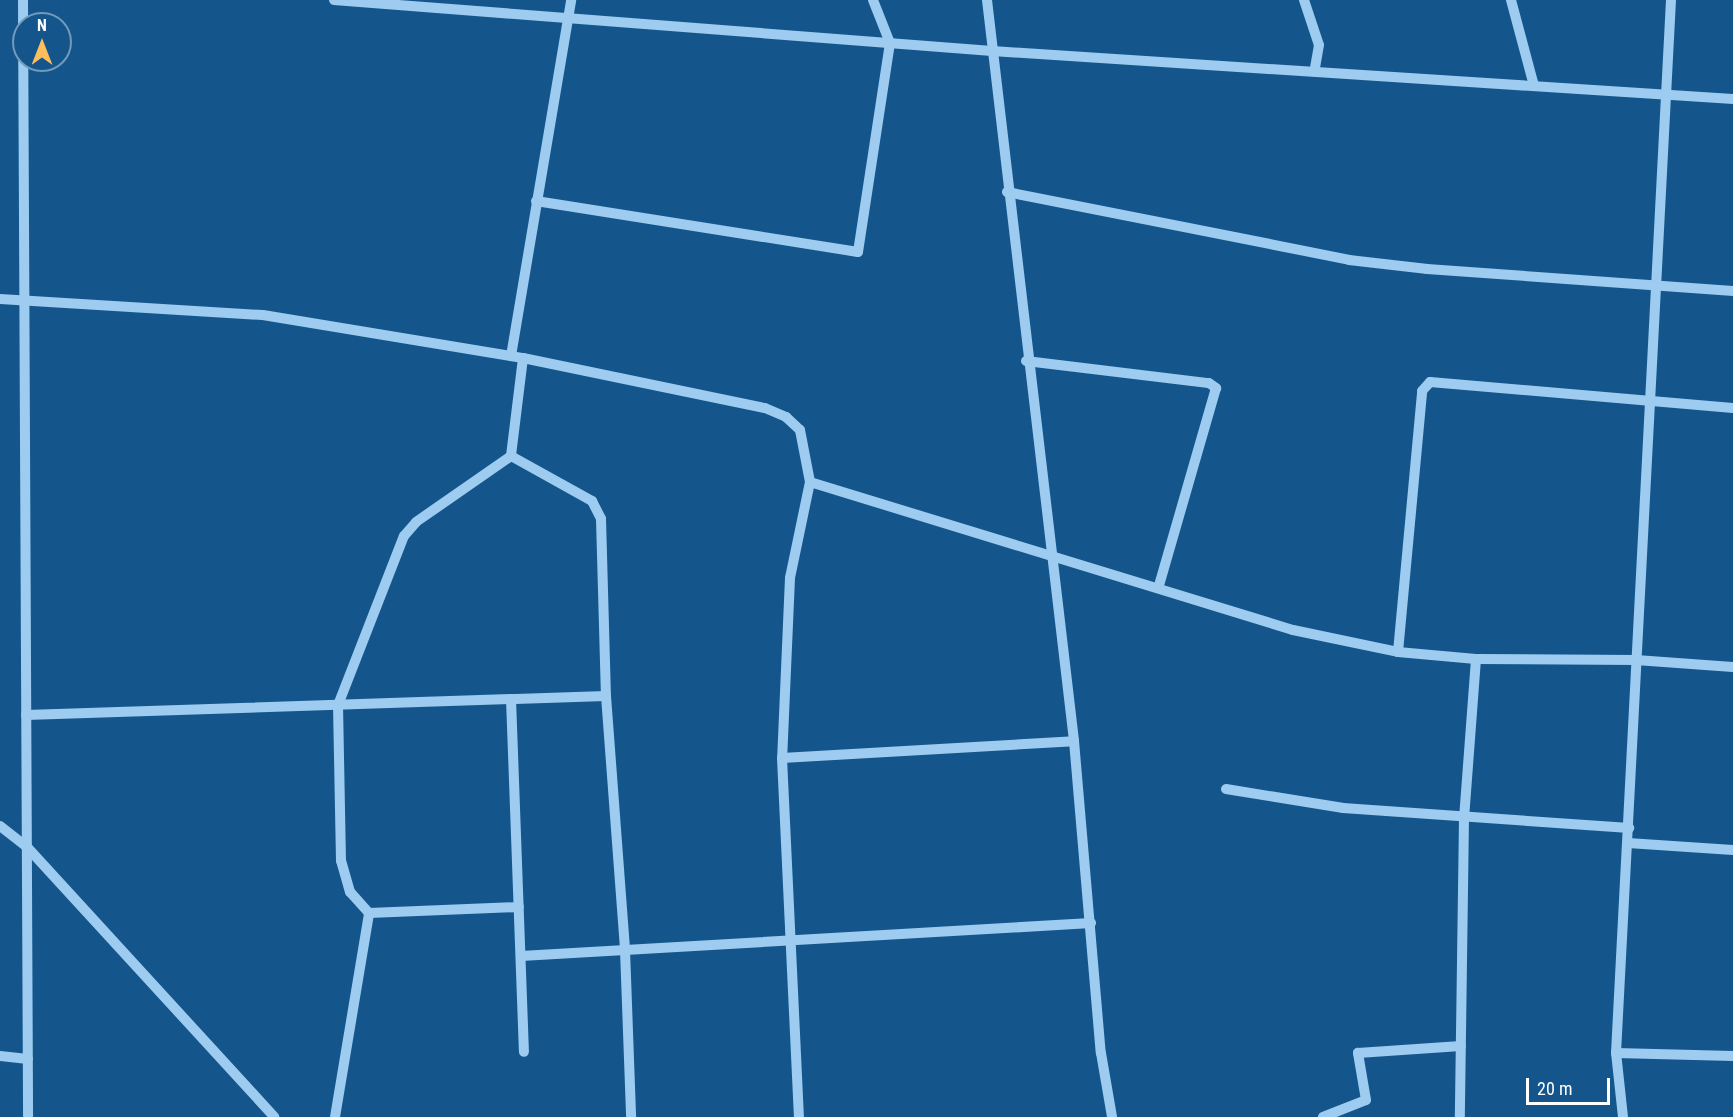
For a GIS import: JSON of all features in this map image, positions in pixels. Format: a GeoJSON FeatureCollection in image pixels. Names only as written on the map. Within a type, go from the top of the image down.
{"type":"FeatureCollection","features":[{"type":"Feature","properties":{"kind":"street"},"geometry":{"type":"LineString","coordinates":[[23,0],[22,301],[28,1117]]}},
{"type":"Feature","properties":{"kind":"street"},"geometry":{"type":"LineString","coordinates":[[334,0],[992,51],[1733,99]]}},
{"type":"Feature","properties":{"kind":"street"},"geometry":{"type":"LineString","coordinates":[[511,356],[571,0]]}},
{"type":"Feature","properties":{"kind":"street"},"geometry":{"type":"LineString","coordinates":[[536,201],[858,252],[890,43],[873,0]]}},
{"type":"Feature","properties":{"kind":"street"},"geometry":{"type":"LineString","coordinates":[[987,0],[1026,361],[1074,741],[1101,1053],[1112,1117]]}},
{"type":"Feature","properties":{"kind":"street"},"geometry":{"type":"LineString","coordinates":[[1304,0],[1319,45],[1314,72]]}},
{"type":"Feature","properties":{"kind":"street"},"geometry":{"type":"LineString","coordinates":[[1511,0],[1534,86]]}},
{"type":"Feature","properties":{"kind":"street"},"geometry":{"type":"LineString","coordinates":[[1623,1117],[1616,1053],[1671,0]]}},
{"type":"Feature","properties":{"kind":"street"},"geometry":{"type":"LineString","coordinates":[[1007,192],[1349,260],[1655,287],[1733,291]]}},
{"type":"Feature","properties":{"kind":"street"},"geometry":{"type":"LineString","coordinates":[[0,299],[263,315],[523,358],[765,408],[786,417],[800,430],[810,482],[790,578],[782,758],[799,1117]]}},
{"type":"Feature","properties":{"kind":"street"},"geometry":{"type":"LineString","coordinates":[[369,913],[350,892],[340,861],[338,705],[404,536],[416,522],[511,456],[523,358]]}},
{"type":"Feature","properties":{"kind":"street"},"geometry":{"type":"LineString","coordinates":[[1026,361],[1209,382],[1216,388],[1159,586]]}},
{"type":"Feature","properties":{"kind":"street"},"geometry":{"type":"LineString","coordinates":[[1398,652],[1422,391],[1430,382],[1733,408]]}},
{"type":"Feature","properties":{"kind":"street"},"geometry":{"type":"LineString","coordinates":[[511,456],[598,507],[606,696],[626,950],[631,1117]]}},
{"type":"Feature","properties":{"kind":"street"},"geometry":{"type":"LineString","coordinates":[[810,482],[1159,586],[1293,630],[1398,652],[1476,659],[1636,660],[1733,667]]}},
{"type":"Feature","properties":{"kind":"street"},"geometry":{"type":"LineString","coordinates":[[1460,1117],[1464,818],[1476,659]]}},
{"type":"Feature","properties":{"kind":"street"},"geometry":{"type":"LineString","coordinates":[[26,715],[606,696]]}},
{"type":"Feature","properties":{"kind":"street"},"geometry":{"type":"LineString","coordinates":[[511,699],[524,1053]]}},
{"type":"Feature","properties":{"kind":"street"},"geometry":{"type":"LineString","coordinates":[[782,758],[1074,741]]}},
{"type":"Feature","properties":{"kind":"street"},"geometry":{"type":"LineString","coordinates":[[1226,789],[1343,808],[1629,828]]}},
{"type":"Feature","properties":{"kind":"street"},"geometry":{"type":"LineString","coordinates":[[0,826],[27,847],[274,1117]]}},
{"type":"Feature","properties":{"kind":"street"},"geometry":{"type":"LineString","coordinates":[[1628,843],[1733,850]]}},
{"type":"Feature","properties":{"kind":"street"},"geometry":{"type":"LineString","coordinates":[[369,913],[519,907]]}},
{"type":"Feature","properties":{"kind":"street"},"geometry":{"type":"LineString","coordinates":[[335,1117],[369,913]]}},
{"type":"Feature","properties":{"kind":"street"},"geometry":{"type":"LineString","coordinates":[[521,956],[1091,923]]}},
{"type":"Feature","properties":{"kind":"street"},"geometry":{"type":"LineString","coordinates":[[1323,1117],[1366,1100],[1358,1053],[1461,1046]]}},
{"type":"Feature","properties":{"kind":"street"},"geometry":{"type":"LineString","coordinates":[[1616,1053],[1733,1056]]}},
{"type":"Feature","properties":{"kind":"street"},"geometry":{"type":"LineString","coordinates":[[0,1056],[28,1059]]}}]}
